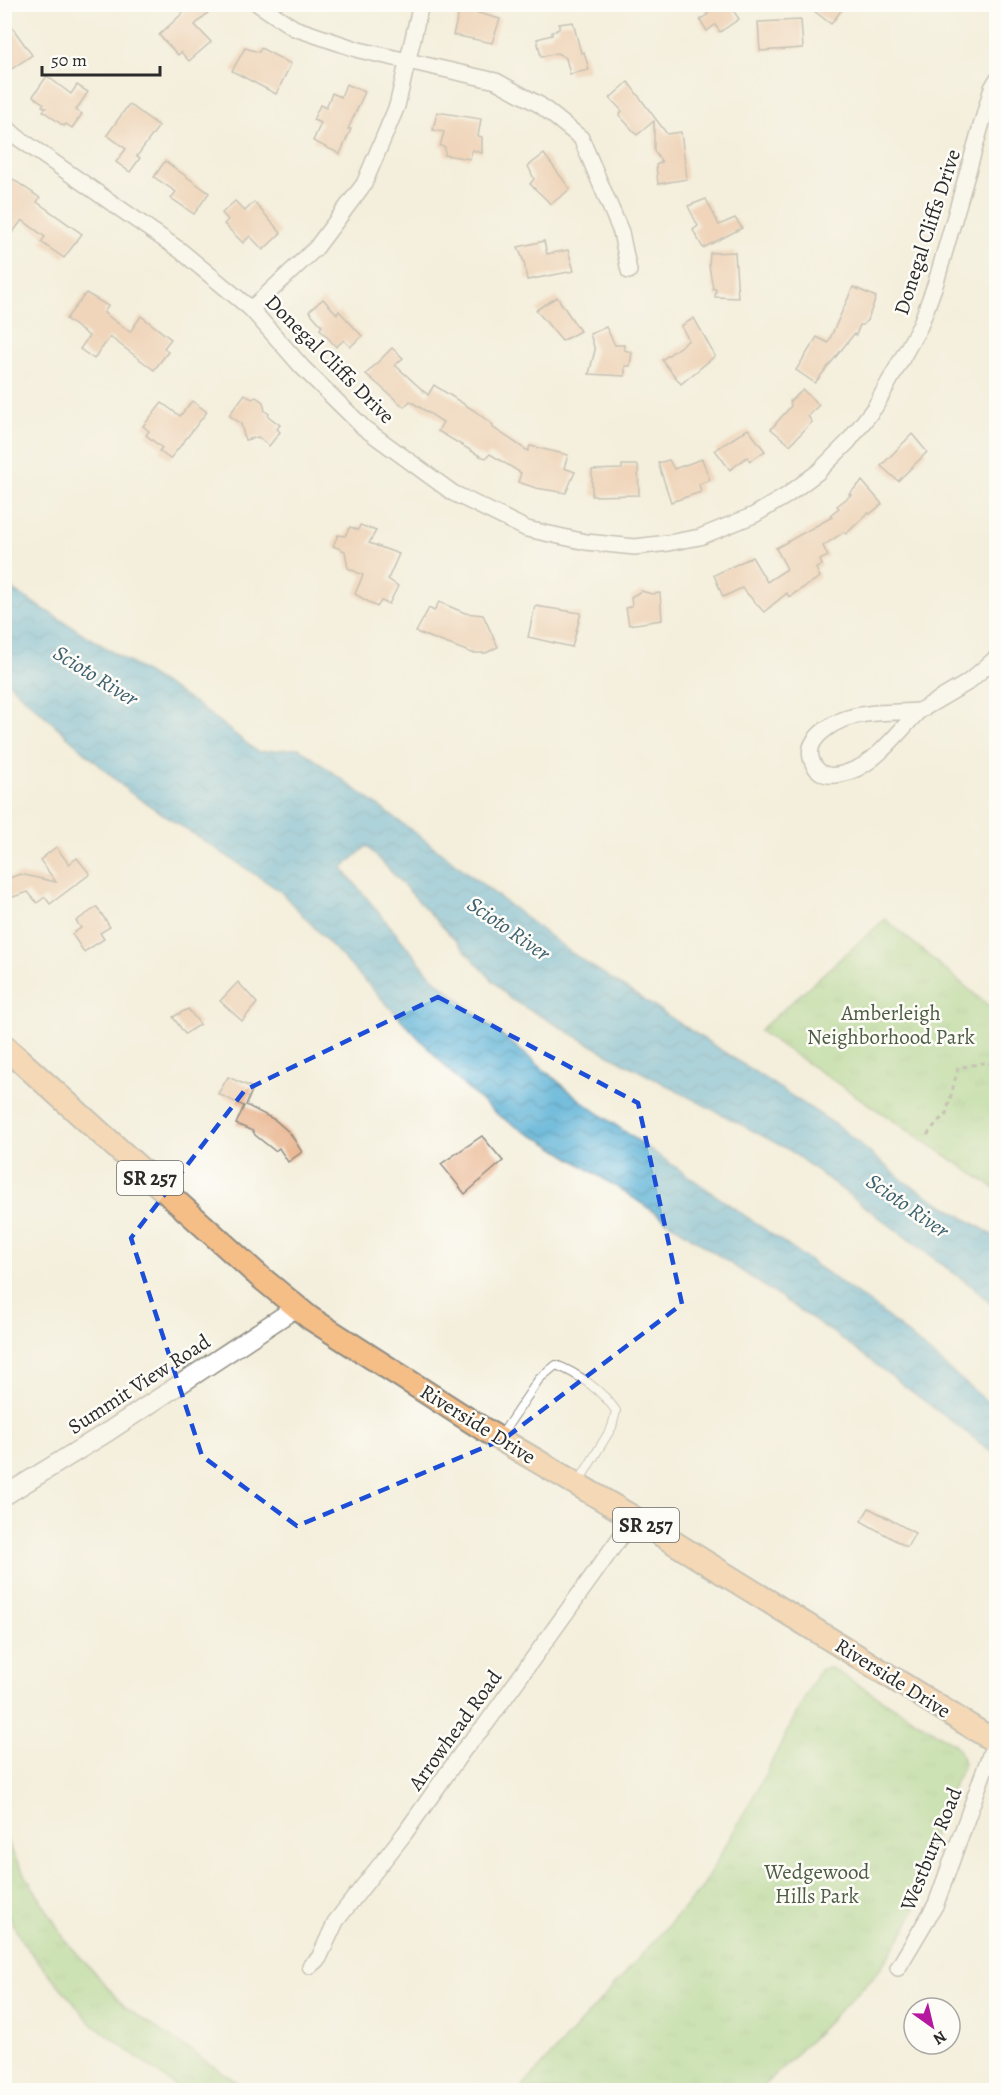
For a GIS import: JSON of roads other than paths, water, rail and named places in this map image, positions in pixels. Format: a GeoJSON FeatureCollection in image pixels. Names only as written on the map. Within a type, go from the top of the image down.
{"type":"FeatureCollection","features":[{"type":"Feature","properties":{"kind":"main road","name":"Riverside Drive"},"geometry":{"type":"LineString","coordinates":[[4,1046],[297,1308],[499,1438],[634,1518],[996,1741]]}},
{"type":"Feature","properties":{"kind":"street"},"geometry":{"type":"LineString","coordinates":[[258,4],[294,28],[359,50],[496,81],[540,105],[581,138],[621,231],[629,271]]}},
{"type":"Feature","properties":{"kind":"street"},"geometry":{"type":"LineString","coordinates":[[251,309],[316,248],[364,184],[397,106],[421,4]]}},
{"type":"Feature","properties":{"kind":"street","name":"Donegal Cliffs Drive"},"geometry":{"type":"LineString","coordinates":[[4,125],[17,137],[181,251],[251,309],[302,367],[364,428],[453,493],[527,529],[586,542],[635,547],[700,537],[754,515],[786,496],[818,472],[848,442],[875,407],[920,326],[936,282],[992,88],[996,81]]}},
{"type":"Feature","properties":{"kind":"street"},"geometry":{"type":"LineString","coordinates":[[919,711],[843,720],[825,730],[813,742],[810,754],[814,766],[824,774],[835,775],[852,771],[877,757],[919,711],[967,683],[996,658]]}},
{"type":"Feature","properties":{"kind":"street","name":"Summit View Road"},"geometry":{"type":"LineString","coordinates":[[4,1496],[118,1425],[297,1308]]}},
{"type":"Feature","properties":{"kind":"street","name":"Arrowhead Road"},"geometry":{"type":"LineString","coordinates":[[310,1966],[319,1958],[336,1920],[441,1785],[465,1748],[486,1724],[634,1518]]}},
{"type":"Feature","properties":{"kind":"street","name":"Westbury Road"},"geometry":{"type":"LineString","coordinates":[[898,1968],[936,1904],[996,1741]]}},
{"type":"Feature","properties":{"kind":"lane"},"geometry":{"type":"LineString","coordinates":[[499,1438],[539,1379],[556,1365],[574,1372],[609,1401],[616,1411],[612,1427],[577,1484]]}},
{"type":"Feature","properties":{"kind":"water","name":"Scioto River"},"geometry":{"type":"Polygon","coordinates":[[[5,585],[195,703],[258,752],[299,748],[425,840],[573,954],[838,1126],[905,1182],[996,1237],[996,1309],[975,1289],[789,1150],[611,1056],[510,999],[367,846],[342,868],[432,977],[584,1103],[877,1308],[996,1409],[996,1455],[842,1339],[623,1191],[498,1115],[464,1086],[279,890],[129,792],[5,680],[5,585]]]}},
{"type":"Feature","properties":{"kind":"park label","name":"Amberleigh Neighborhood Park"},"geometry":{"type":"Point","coordinates":[891,1025]}},
{"type":"Feature","properties":{"kind":"park label","name":"Wedgewood Hills Park"},"geometry":{"type":"Point","coordinates":[817,1884]}}]}
